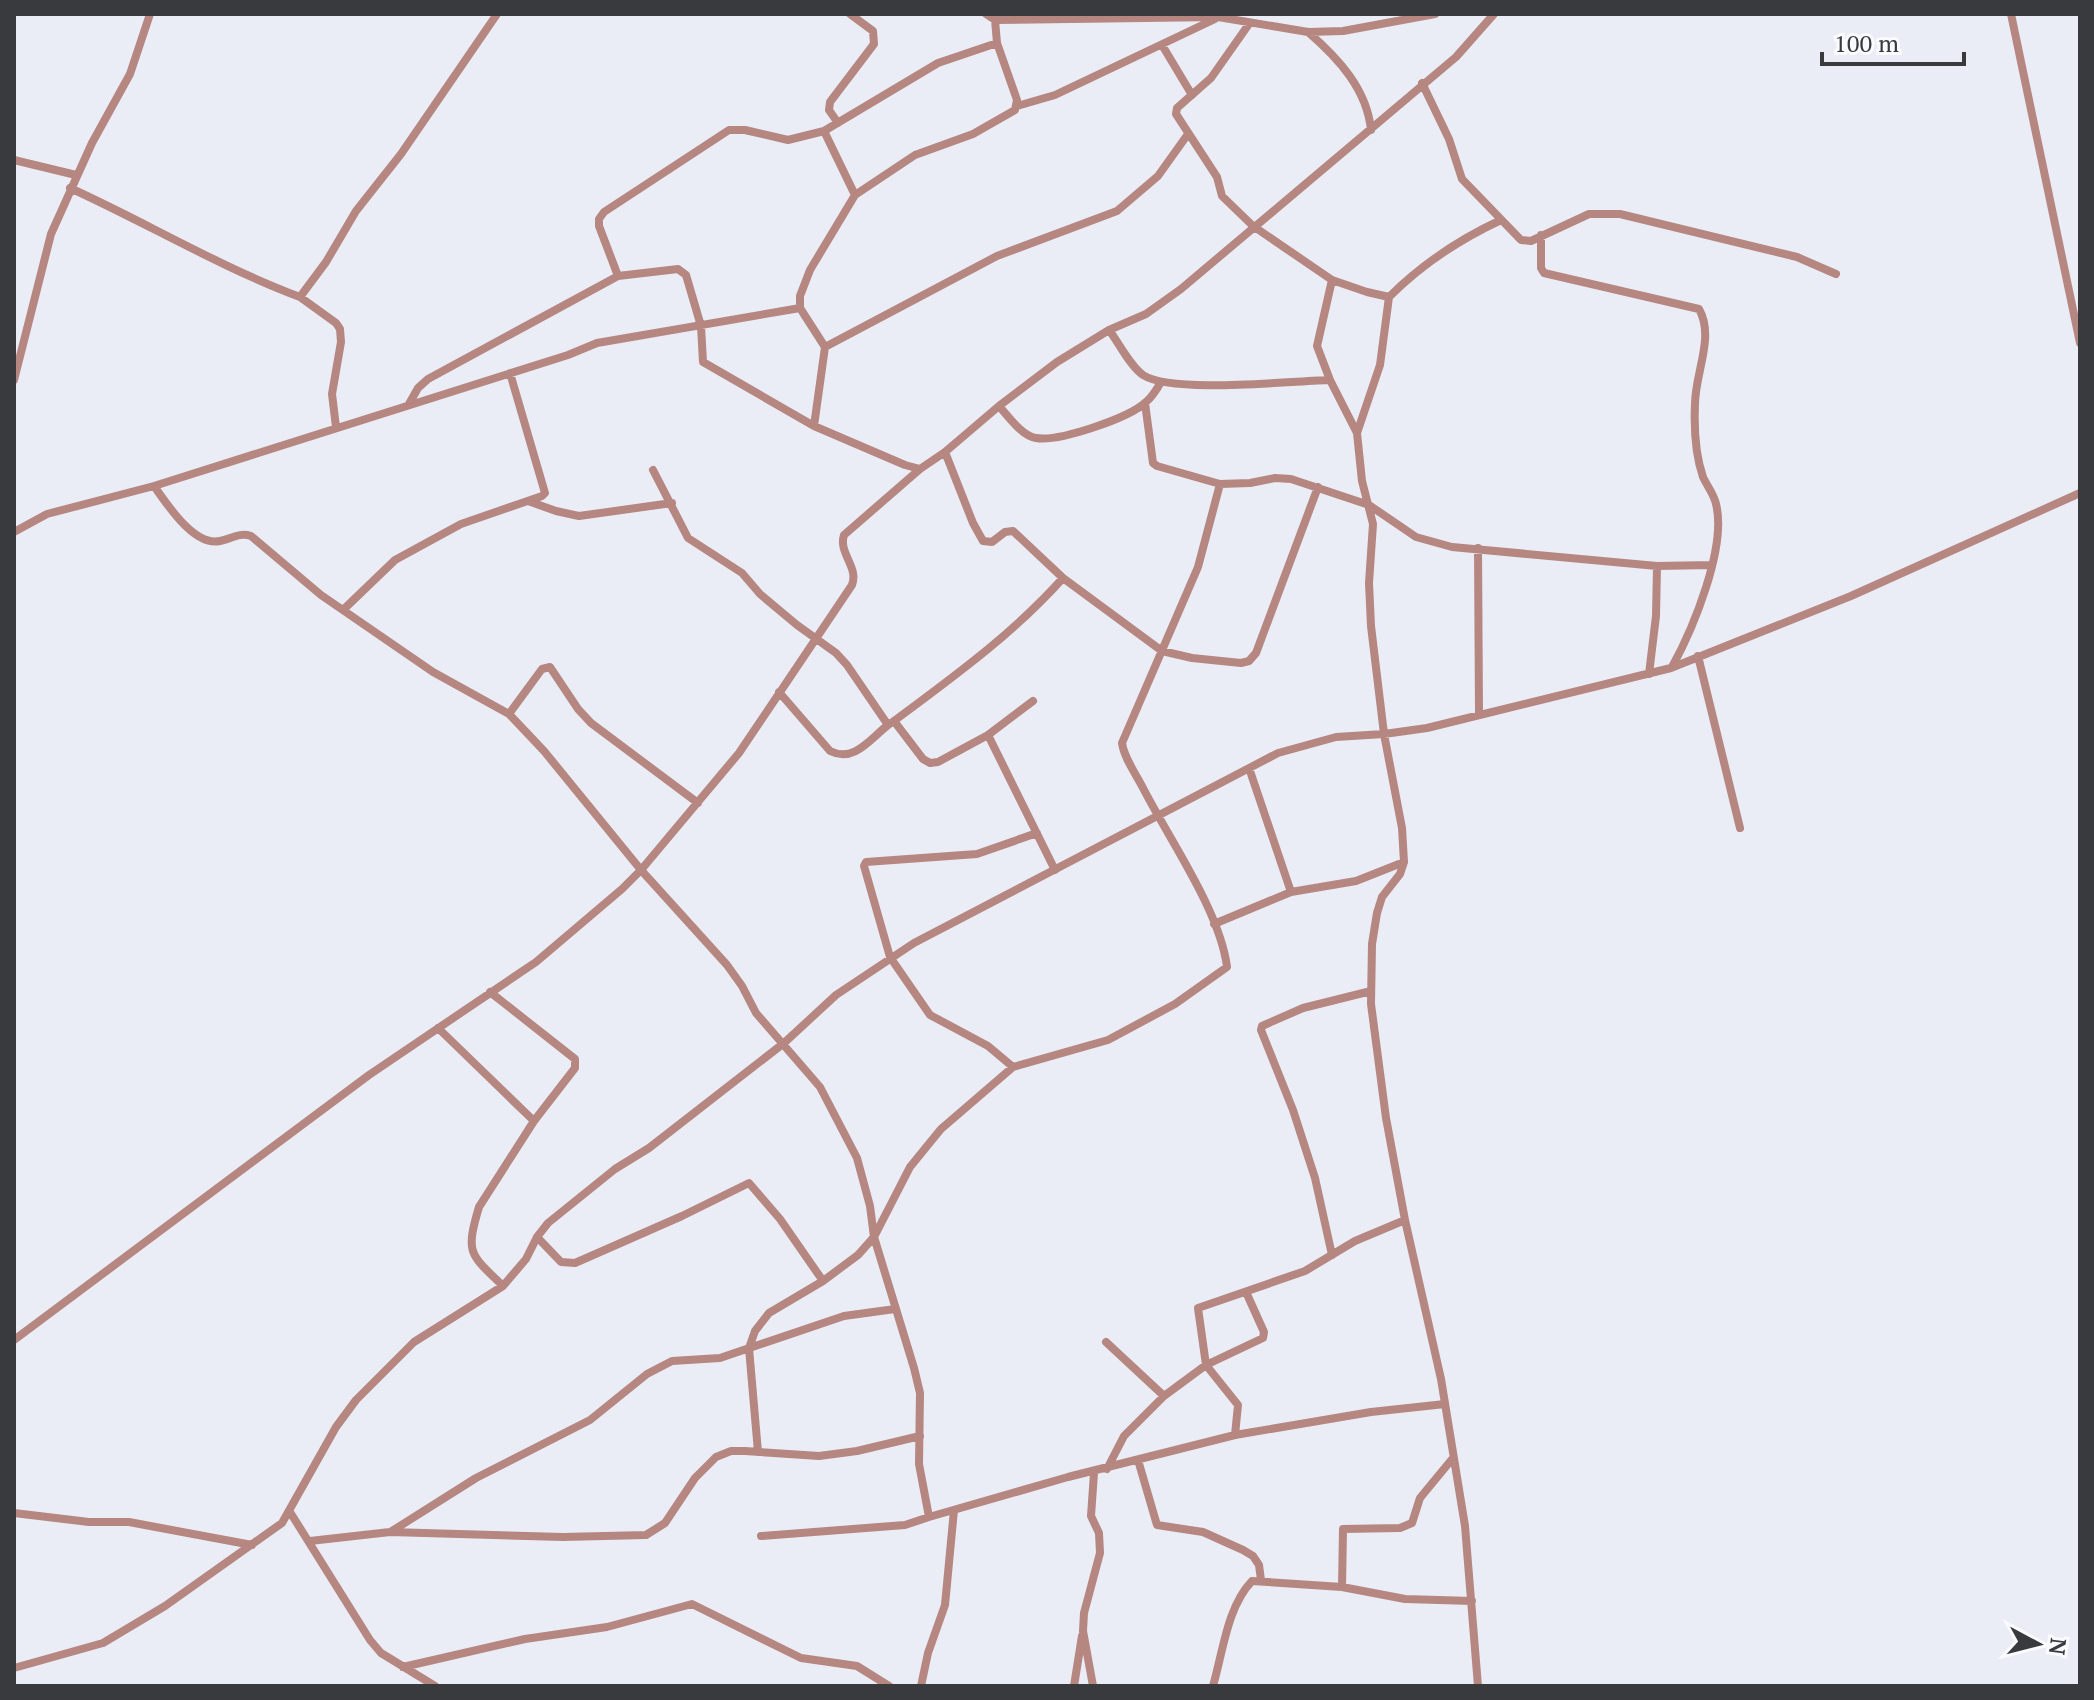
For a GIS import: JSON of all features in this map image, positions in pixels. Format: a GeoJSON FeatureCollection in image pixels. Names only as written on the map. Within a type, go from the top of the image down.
{"type":"FeatureCollection","features":[{"type":"Feature","properties":{"kind":"street"},"geometry":{"type":"LineString","coordinates":[[14,380],[51,234],[76,175],[130,74],[150,14]]}},
{"type":"Feature","properties":{"kind":"street"},"geometry":{"type":"LineString","coordinates":[[300,297],[326,262],[356,211],[401,154],[497,14]]}},
{"type":"Feature","properties":{"kind":"street"},"geometry":{"type":"LineString","coordinates":[[838,123],[829,110],[830,102],[874,44],[873,31],[850,14]]}},
{"type":"Feature","properties":{"kind":"street"},"geometry":{"type":"LineString","coordinates":[[986,14],[995,20],[1056,16],[1220,16],[1249,24],[1308,32],[1343,31],[1396,18],[1435,14]]}},
{"type":"Feature","properties":{"kind":"street"},"geometry":{"type":"LineString","coordinates":[[14,1340],[369,1075],[536,962],[641,870],[739,753],[854,581],[854,574],[841,546],[844,535],[920,469],[1057,362],[1109,330],[1146,314],[1181,289],[1456,57],[1494,14]]}},
{"type":"Feature","properties":{"kind":"street"},"geometry":{"type":"LineString","coordinates":[[2011,14],[2080,343]]}},
{"type":"Feature","properties":{"kind":"street"},"geometry":{"type":"LineString","coordinates":[[814,426],[825,347],[800,308],[803,284],[855,195],[915,155],[973,134],[1017,106],[1055,95],[1220,16]]}},
{"type":"Feature","properties":{"kind":"street"},"geometry":{"type":"LineString","coordinates":[[995,20],[997,43],[1017,106]]}},
{"type":"Feature","properties":{"kind":"street"},"geometry":{"type":"LineString","coordinates":[[1249,24],[1211,78],[1177,111],[1188,134],[1217,177],[1222,196],[1253,226],[1332,280],[1389,297]]}},
{"type":"Feature","properties":{"kind":"street"},"geometry":{"type":"LineString","coordinates":[[1308,32],[1340,62],[1359,89],[1369,113],[1371,130]]}},
{"type":"Feature","properties":{"kind":"street"},"geometry":{"type":"LineString","coordinates":[[618,276],[599,226],[604,212],[729,130],[788,140],[824,131],[938,63],[997,43]]}},
{"type":"Feature","properties":{"kind":"street"},"geometry":{"type":"LineString","coordinates":[[1162,45],[1192,95]]}},
{"type":"Feature","properties":{"kind":"street"},"geometry":{"type":"LineString","coordinates":[[1422,83],[1449,139],[1462,179],[1525,242],[1589,214],[1620,214],[1797,257],[1836,274]]}},
{"type":"Feature","properties":{"kind":"street"},"geometry":{"type":"LineString","coordinates":[[824,131],[855,195]]}},
{"type":"Feature","properties":{"kind":"street"},"geometry":{"type":"LineString","coordinates":[[825,347],[997,256],[1117,211],[1158,176],[1188,134]]}},
{"type":"Feature","properties":{"kind":"street"},"geometry":{"type":"LineString","coordinates":[[14,160],[76,175]]}},
{"type":"Feature","properties":{"kind":"street"},"geometry":{"type":"LineString","coordinates":[[70,188],[136,218],[230,268],[300,297],[336,323],[341,342],[332,394],[336,427]]}},
{"type":"Feature","properties":{"kind":"street"},"geometry":{"type":"LineString","coordinates":[[1357,433],[1380,365],[1389,297],[1415,271],[1439,254],[1501,220]]}},
{"type":"Feature","properties":{"kind":"street"},"geometry":{"type":"LineString","coordinates":[[1541,235],[1541,268],[1544,273],[1699,309],[1705,320],[1695,399],[1695,427],[1703,476],[1717,507],[1719,523],[1712,565],[1690,633],[1671,668]]}},
{"type":"Feature","properties":{"kind":"street"},"geometry":{"type":"LineString","coordinates":[[409,404],[418,388],[428,379],[618,276],[678,269],[682,271],[701,326],[701,358],[707,366],[814,426],[883,457],[920,469]]}},
{"type":"Feature","properties":{"kind":"street"},"geometry":{"type":"LineString","coordinates":[[1332,280],[1317,346],[1357,433],[1362,481],[1373,533],[1369,606],[1384,734],[1402,828],[1404,862],[1400,874],[1382,897],[1377,913],[1372,944],[1371,991],[1386,1118],[1445,1404],[1465,1526],[1478,1686]]}},
{"type":"Feature","properties":{"kind":"street"},"geometry":{"type":"LineString","coordinates":[[14,532],[47,514],[154,486],[597,343],[800,308]]}},
{"type":"Feature","properties":{"kind":"street"},"geometry":{"type":"LineString","coordinates":[[1109,330],[1141,374],[1161,382],[1214,384],[1330,380]]}},
{"type":"Feature","properties":{"kind":"street"},"geometry":{"type":"LineString","coordinates":[[343,610],[395,560],[461,524],[542,496],[545,488],[525,431],[510,373]]}},
{"type":"Feature","properties":{"kind":"street"},"geometry":{"type":"LineString","coordinates":[[999,406],[1028,435],[1040,439],[1123,418],[1145,403],[1161,382]]}},
{"type":"Feature","properties":{"kind":"street"},"geometry":{"type":"LineString","coordinates":[[1145,403],[1155,465],[1220,484],[1284,477],[1369,505],[1416,537],[1452,547],[1657,566],[1712,565]]}},
{"type":"Feature","properties":{"kind":"street"},"geometry":{"type":"LineString","coordinates":[[945,452],[983,541],[992,542],[1005,532],[1013,531],[1063,578],[1162,651],[1192,658],[1241,663],[1249,661],[1256,653],[1318,487]]}},
{"type":"Feature","properties":{"kind":"street"},"geometry":{"type":"LineString","coordinates":[[653,470],[688,538],[742,573],[760,594],[847,665],[923,759],[930,763],[938,762],[988,735],[1033,701]]}},
{"type":"Feature","properties":{"kind":"street"},"geometry":{"type":"LineString","coordinates":[[758,1452],[749,1348],[761,1321],[858,1255],[874,1237],[900,1183],[941,1129],[1013,1067],[1108,1040],[1175,1004],[1225,971],[1226,959],[1214,924],[1122,743],[1198,567],[1220,484]]}},
{"type":"Feature","properties":{"kind":"street"},"geometry":{"type":"LineString","coordinates":[[154,486],[174,514],[200,538],[218,542],[241,534],[251,536],[343,610],[433,672],[509,714],[553,761],[641,870],[727,965],[756,1013],[825,1095],[854,1151],[870,1206],[874,1237],[920,1393],[919,1464],[929,1517]]}},
{"type":"Feature","properties":{"kind":"street"},"geometry":{"type":"LineString","coordinates":[[14,1668],[88,1650],[103,1643],[165,1606],[282,1523],[336,1427],[356,1400],[414,1342],[503,1286],[526,1259],[548,1223],[784,1043],[836,995],[890,957],[1278,753],[1336,737],[1427,728],[1671,668],[1851,596],[2080,493]]}},
{"type":"Feature","properties":{"kind":"street"},"geometry":{"type":"LineString","coordinates":[[528,501],[579,516],[672,503]]}},
{"type":"Feature","properties":{"kind":"street"},"geometry":{"type":"LineString","coordinates":[[1478,548],[1479,714]]}},
{"type":"Feature","properties":{"kind":"street"},"geometry":{"type":"LineString","coordinates":[[1649,674],[1656,616],[1657,566]]}},
{"type":"Feature","properties":{"kind":"street"},"geometry":{"type":"LineString","coordinates":[[779,692],[830,751],[853,754],[987,652],[1063,578]]}},
{"type":"Feature","properties":{"kind":"street"},"geometry":{"type":"LineString","coordinates":[[1698,656],[1740,828]]}},
{"type":"Feature","properties":{"kind":"street"},"geometry":{"type":"LineString","coordinates":[[509,714],[542,669],[550,667],[591,723],[698,803]]}},
{"type":"Feature","properties":{"kind":"street"},"geometry":{"type":"LineString","coordinates":[[988,735],[1055,870]]}},
{"type":"Feature","properties":{"kind":"street"},"geometry":{"type":"LineString","coordinates":[[1249,768],[1291,892]]}},
{"type":"Feature","properties":{"kind":"street"},"geometry":{"type":"LineString","coordinates":[[1013,1067],[988,1046],[930,1015],[890,957],[864,871],[866,862],[977,854],[1037,833]]}},
{"type":"Feature","properties":{"kind":"street"},"geometry":{"type":"LineString","coordinates":[[1214,924],[1291,892],[1356,881],[1404,862]]}},
{"type":"Feature","properties":{"kind":"street"},"geometry":{"type":"LineString","coordinates":[[1332,1255],[1315,1178],[1293,1110],[1261,1030],[1262,1026],[1289,1013],[1371,991]]}},
{"type":"Feature","properties":{"kind":"street"},"geometry":{"type":"LineString","coordinates":[[490,992],[575,1059],[575,1068],[534,1121],[484,1196],[474,1223],[473,1257],[503,1286]]}},
{"type":"Feature","properties":{"kind":"street"},"geometry":{"type":"LineString","coordinates":[[438,1028],[534,1121]]}},
{"type":"Feature","properties":{"kind":"street"},"geometry":{"type":"LineString","coordinates":[[537,1237],[561,1262],[575,1263],[749,1183],[780,1219],[823,1281]]}},
{"type":"Feature","properties":{"kind":"street"},"geometry":{"type":"LineString","coordinates":[[1235,1435],[1238,1405],[1206,1365],[1197,1309],[1305,1271],[1355,1241],[1405,1220]]}},
{"type":"Feature","properties":{"kind":"street"},"geometry":{"type":"LineString","coordinates":[[1107,1469],[1124,1436],[1164,1396],[1206,1365],[1263,1338],[1264,1332],[1246,1292]]}},
{"type":"Feature","properties":{"kind":"street"},"geometry":{"type":"LineString","coordinates":[[390,1532],[476,1478],[590,1420],[647,1374],[672,1361],[720,1358],[844,1316],[895,1309]]}},
{"type":"Feature","properties":{"kind":"street"},"geometry":{"type":"LineString","coordinates":[[1106,1342],[1164,1396]]}},
{"type":"Feature","properties":{"kind":"street"},"geometry":{"type":"LineString","coordinates":[[761,1536],[905,1525],[1068,1477],[1094,1473],[1235,1435],[1371,1412],[1445,1404]]}},
{"type":"Feature","properties":{"kind":"street"},"geometry":{"type":"LineString","coordinates":[[310,1541],[390,1532],[563,1537],[646,1535],[665,1523],[695,1478],[716,1457],[731,1451],[819,1456],[857,1451],[920,1436]]}},
{"type":"Feature","properties":{"kind":"street"},"geometry":{"type":"LineString","coordinates":[[1342,1587],[1343,1529],[1400,1528],[1412,1523],[1420,1498],[1453,1458]]}},
{"type":"Feature","properties":{"kind":"street"},"geometry":{"type":"LineString","coordinates":[[1138,1460],[1157,1525],[1203,1532],[1243,1550],[1253,1556],[1259,1565],[1261,1580]]}},
{"type":"Feature","properties":{"kind":"street"},"geometry":{"type":"LineString","coordinates":[[1074,1686],[1084,1613],[1100,1553],[1099,1533],[1091,1516],[1094,1473]]}},
{"type":"Feature","properties":{"kind":"street"},"geometry":{"type":"LineString","coordinates":[[921,1686],[928,1653],[945,1605],[954,1510]]}},
{"type":"Feature","properties":{"kind":"street"},"geometry":{"type":"LineString","coordinates":[[290,1512],[370,1640],[381,1653],[435,1686]]}},
{"type":"Feature","properties":{"kind":"street"},"geometry":{"type":"LineString","coordinates":[[14,1513],[89,1522],[129,1522],[252,1545]]}},
{"type":"Feature","properties":{"kind":"street"},"geometry":{"type":"LineString","coordinates":[[1213,1686],[1237,1606],[1252,1581],[1342,1587],[1405,1599],[1472,1601]]}},
{"type":"Feature","properties":{"kind":"street"},"geometry":{"type":"LineString","coordinates":[[403,1667],[525,1639],[607,1627],[692,1604],[801,1658],[853,1664],[889,1686]]}},
{"type":"Feature","properties":{"kind":"street"},"geometry":{"type":"LineString","coordinates":[[1083,1631],[1093,1686]]}}]}
